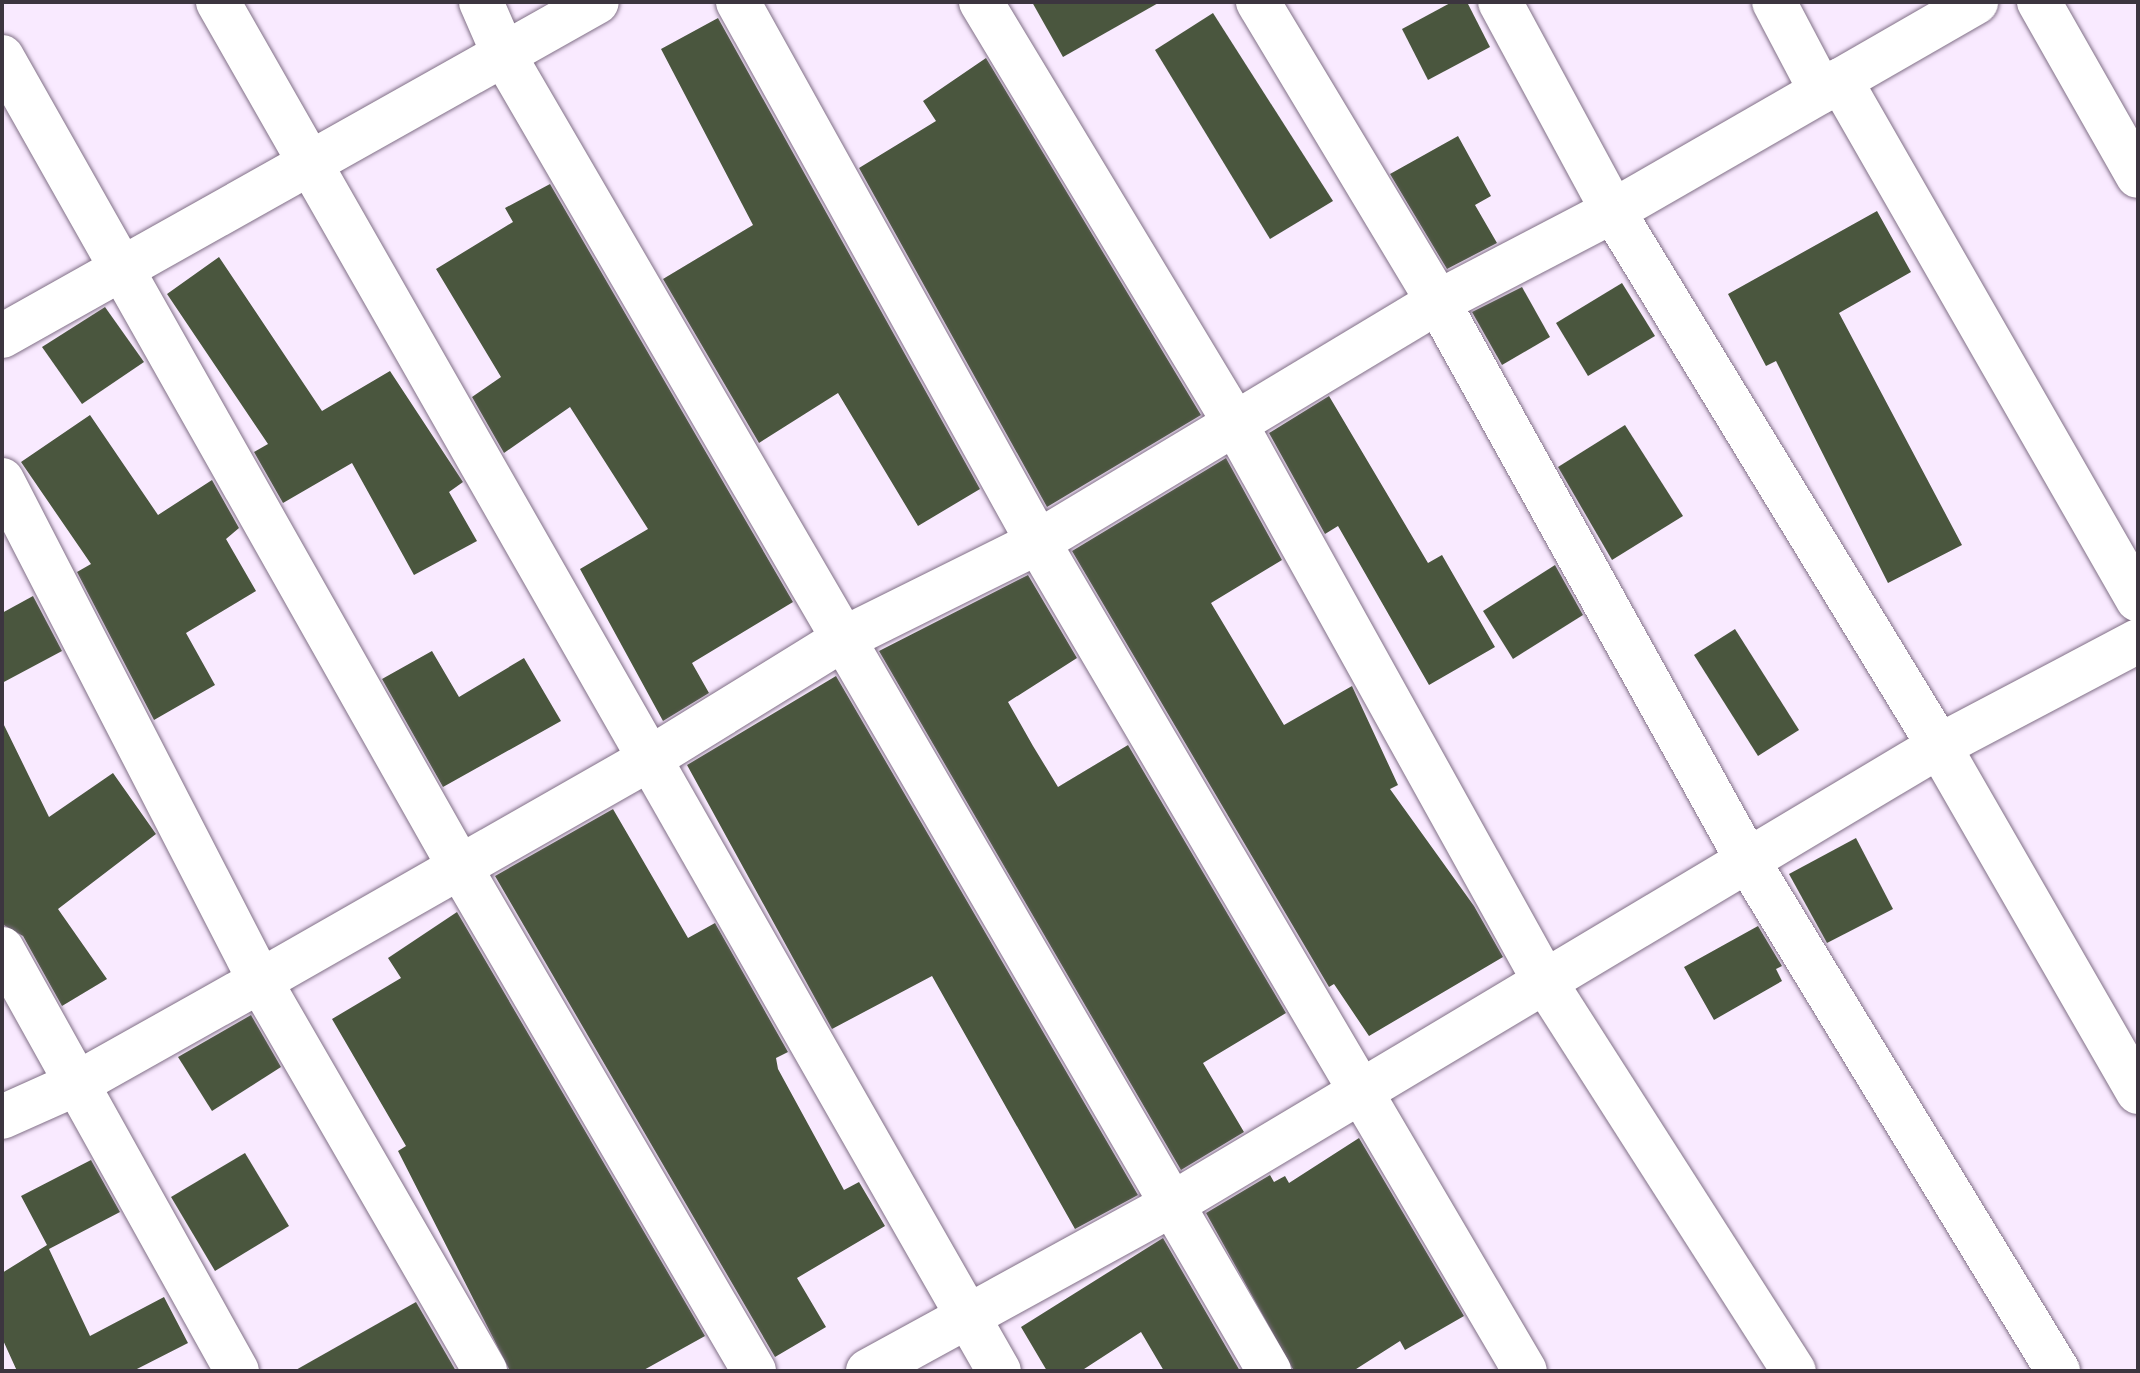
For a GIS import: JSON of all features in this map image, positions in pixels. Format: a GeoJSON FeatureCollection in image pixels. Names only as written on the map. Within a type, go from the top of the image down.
{"type":"FeatureCollection","features":[{"type":"Feature","properties":{"kind":"street"},"geometry":{"type":"LineString","coordinates":[[218,2],[967,1320],[999,1371]]}},
{"type":"Feature","properties":{"kind":"street"},"geometry":{"type":"LineString","coordinates":[[481,2],[505,57],[845,638],[1169,1206],[1269,1371]]}},
{"type":"Feature","properties":{"kind":"street"},"geometry":{"type":"LineString","coordinates":[[2,336],[308,159],[505,57],[597,2]]}},
{"type":"Feature","properties":{"kind":"street"},"geometry":{"type":"LineString","coordinates":[[738,2],[1038,542],[1363,1088],[1525,1371]]}},
{"type":"Feature","properties":{"kind":"street"},"geometry":{"type":"LineString","coordinates":[[981,2],[1237,427],[1545,982],[1794,1371]]}},
{"type":"Feature","properties":{"kind":"street"},"geometry":{"type":"LineString","coordinates":[[1258,2],[1438,302],[1749,863],[2058,1371]]}},
{"type":"Feature","properties":{"kind":"street"},"geometry":{"type":"LineString","coordinates":[[1500,2],[1613,211],[1939,746],[2138,1092]]}},
{"type":"Feature","properties":{"kind":"street"},"geometry":{"type":"LineString","coordinates":[[1774,2],[1831,85],[2138,600]]}},
{"type":"Feature","properties":{"kind":"street"},"geometry":{"type":"LineString","coordinates":[[2,1117],[78,1083],[260,981],[458,864],[649,759],[845,638],[1038,542],[1237,427],[1438,302],[1613,211],[1976,2]]}},
{"type":"Feature","properties":{"kind":"street"},"geometry":{"type":"LineString","coordinates":[[2039,2],[2138,176]]}},
{"type":"Feature","properties":{"kind":"street"},"geometry":{"type":"LineString","coordinates":[[2,57],[118,269],[458,864],[754,1371]]}},
{"type":"Feature","properties":{"kind":"street"},"geometry":{"type":"LineString","coordinates":[[2,480],[260,981],[485,1371]]}},
{"type":"Feature","properties":{"kind":"street"},"geometry":{"type":"LineString","coordinates":[[868,1371],[967,1320],[1169,1206],[1363,1088],[1749,863],[1939,746],[2138,641]]}},
{"type":"Feature","properties":{"kind":"street"},"geometry":{"type":"LineString","coordinates":[[2,949],[237,1371]]}},
{"type":"Feature","properties":{"kind":"building"},"geometry":{"type":"Polygon","coordinates":[[[1032,2],[1160,2],[1063,57],[1032,2]]]}},
{"type":"Feature","properties":{"kind":"building"},"geometry":{"type":"Polygon","coordinates":[[[1452,2],[1467,2],[1490,47],[1428,80],[1402,29],[1452,2]]]}},
{"type":"Feature","properties":{"kind":"building"},"geometry":{"type":"Polygon","coordinates":[[[1213,13],[1333,201],[1270,239],[1155,50],[1213,13]]]}},
{"type":"Feature","properties":{"kind":"building"},"geometry":{"type":"Polygon","coordinates":[[[718,18],[980,489],[918,526],[838,393],[759,443],[663,279],[753,225],[661,49],[718,18]]]}},
{"type":"Feature","properties":{"kind":"building"},"geometry":{"type":"Polygon","coordinates":[[[986,58],[1201,415],[1047,507],[859,168],[936,121],[923,101],[986,58]]]}},
{"type":"Feature","properties":{"kind":"building"},"geometry":{"type":"Polygon","coordinates":[[[1458,136],[1491,196],[1475,205],[1497,243],[1447,269],[1390,174],[1458,136]]]}},
{"type":"Feature","properties":{"kind":"building"},"geometry":{"type":"Polygon","coordinates":[[[550,184],[793,602],[692,663],[709,693],[663,721],[580,569],[648,529],[570,407],[504,453],[472,397],[501,377],[436,269],[513,222],[505,208],[550,184]]]}},
{"type":"Feature","properties":{"kind":"building"},"geometry":{"type":"Polygon","coordinates":[[[1877,211],[1911,272],[1839,313],[1962,545],[1888,583],[1776,361],[1766,366],[1728,294],[1877,211]]]}},
{"type":"Feature","properties":{"kind":"building"},"geometry":{"type":"Polygon","coordinates":[[[219,257],[322,411],[390,371],[463,482],[449,492],[477,541],[414,575],[352,463],[283,503],[254,452],[268,444],[167,294],[219,257]]]}},
{"type":"Feature","properties":{"kind":"building"},"geometry":{"type":"Polygon","coordinates":[[[1622,283],[1655,336],[1588,376],[1556,323],[1622,283]]]}},
{"type":"Feature","properties":{"kind":"building"},"geometry":{"type":"Polygon","coordinates":[[[1522,287],[1550,337],[1502,365],[1472,312],[1522,287]]]}},
{"type":"Feature","properties":{"kind":"building"},"geometry":{"type":"Polygon","coordinates":[[[105,307],[144,362],[82,404],[42,347],[105,307]]]}},
{"type":"Feature","properties":{"kind":"building"},"geometry":{"type":"Polygon","coordinates":[[[1329,396],[1428,563],[1442,555],[1495,647],[1429,685],[1338,526],[1325,534],[1269,433],[1329,396]]]}},
{"type":"Feature","properties":{"kind":"building"},"geometry":{"type":"Polygon","coordinates":[[[90,415],[158,515],[212,480],[239,528],[226,539],[256,591],[186,633],[215,685],[154,720],[77,572],[91,564],[21,462],[90,415]]]}},
{"type":"Feature","properties":{"kind":"building"},"geometry":{"type":"Polygon","coordinates":[[[1625,425],[1683,516],[1612,560],[1558,467],[1625,425]]]}},
{"type":"Feature","properties":{"kind":"building"},"geometry":{"type":"Polygon","coordinates":[[[1226,458],[1282,560],[1211,603],[1284,725],[1352,686],[1398,785],[1390,789],[1474,906],[1503,957],[1369,1036],[1334,984],[1329,987],[1072,551],[1226,458]]]}},
{"type":"Feature","properties":{"kind":"building"},"geometry":{"type":"Polygon","coordinates":[[[1555,565],[1583,615],[1513,659],[1483,611],[1555,565]]]}},
{"type":"Feature","properties":{"kind":"building"},"geometry":{"type":"Polygon","coordinates":[[[1028,575],[1077,658],[1008,702],[1033,746],[1058,787],[1128,745],[1286,1013],[1203,1063],[1244,1132],[1181,1170],[879,651],[1028,575]]]}},
{"type":"Feature","properties":{"kind":"building"},"geometry":{"type":"Polygon","coordinates":[[[33,596],[62,651],[2,683],[2,613],[33,596]]]}},
{"type":"Feature","properties":{"kind":"building"},"geometry":{"type":"Polygon","coordinates":[[[1735,629],[1799,730],[1758,756],[1694,655],[1735,629]]]}},
{"type":"Feature","properties":{"kind":"building"},"geometry":{"type":"Polygon","coordinates":[[[432,651],[459,697],[524,658],[561,721],[443,787],[382,679],[432,651]]]}},
{"type":"Feature","properties":{"kind":"building"},"geometry":{"type":"Polygon","coordinates":[[[836,676],[1138,1195],[1075,1229],[932,976],[832,1029],[687,765],[836,676]]]}},
{"type":"Feature","properties":{"kind":"building"},"geometry":{"type":"Polygon","coordinates":[[[2,721],[49,817],[113,773],[156,834],[58,909],[107,979],[62,1006],[23,936],[2,924],[2,721]]]}},
{"type":"Feature","properties":{"kind":"building"},"geometry":{"type":"Polygon","coordinates":[[[613,809],[688,938],[715,923],[788,1052],[776,1058],[778,1069],[844,1190],[859,1182],[885,1226],[797,1278],[826,1327],[775,1357],[495,876],[613,809]]]}},
{"type":"Feature","properties":{"kind":"building"},"geometry":{"type":"Polygon","coordinates":[[[1856,838],[1893,909],[1827,943],[1789,874],[1856,838]]]}},
{"type":"Feature","properties":{"kind":"building"},"geometry":{"type":"Polygon","coordinates":[[[457,912],[705,1336],[642,1371],[510,1371],[398,1151],[406,1146],[332,1019],[401,978],[388,958],[457,912]]]}},
{"type":"Feature","properties":{"kind":"building"},"geometry":{"type":"Polygon","coordinates":[[[1758,926],[1782,966],[1776,969],[1782,981],[1714,1020],[1684,967],[1758,926]]]}},
{"type":"Feature","properties":{"kind":"building"},"geometry":{"type":"Polygon","coordinates":[[[251,1015],[281,1067],[212,1111],[178,1057],[251,1015]]]}},
{"type":"Feature","properties":{"kind":"building"},"geometry":{"type":"Polygon","coordinates":[[[1359,1138],[1464,1316],[1405,1350],[1400,1341],[1353,1371],[1294,1371],[1206,1213],[1270,1175],[1274,1182],[1285,1176],[1289,1183],[1359,1138]]]}},
{"type":"Feature","properties":{"kind":"building"},"geometry":{"type":"Polygon","coordinates":[[[245,1153],[289,1226],[215,1271],[171,1197],[245,1153]]]}},
{"type":"Feature","properties":{"kind":"building"},"geometry":{"type":"Polygon","coordinates":[[[91,1160],[120,1212],[49,1249],[90,1336],[164,1297],[188,1343],[133,1371],[17,1371],[2,1338],[2,1273],[47,1245],[21,1196],[91,1160]]]}},
{"type":"Feature","properties":{"kind":"building"},"geometry":{"type":"Polygon","coordinates":[[[1163,1238],[1240,1371],[1164,1371],[1141,1332],[1081,1371],[1047,1371],[1021,1327],[1163,1238]]]}},
{"type":"Feature","properties":{"kind":"building"},"geometry":{"type":"Polygon","coordinates":[[[416,1302],[456,1371],[294,1371],[416,1302]]]}}]}
